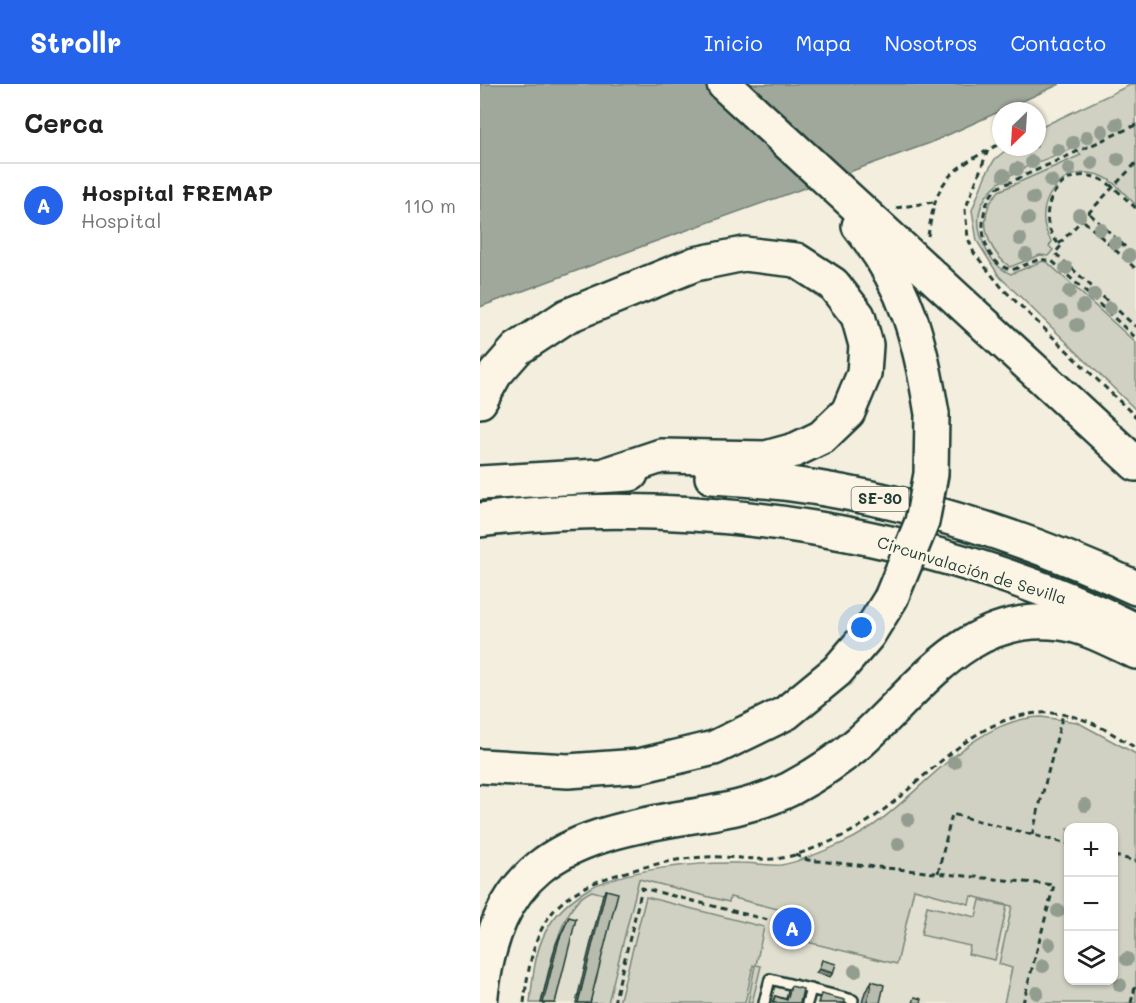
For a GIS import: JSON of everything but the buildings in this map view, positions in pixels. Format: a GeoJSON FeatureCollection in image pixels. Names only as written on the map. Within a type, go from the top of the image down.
{"type":"FeatureCollection","features":[{"type":"Feature","properties":{"kind":"highway"},"geometry":{"type":"LineString","coordinates":[[724,84],[816,170],[859,205],[1136,464]]}},
{"type":"Feature","properties":{"kind":"highway"},"geometry":{"type":"LineString","coordinates":[[480,766],[568,771],[616,768],[639,766],[714,748],[786,713],[837,671],[868,635],[891,598],[922,522],[931,474],[932,414],[924,365],[911,314],[883,256],[816,170]]}},
{"type":"Feature","properties":{"kind":"highway"},"geometry":{"type":"LineString","coordinates":[[480,401],[495,374],[517,349],[567,316],[695,264],[744,254],[796,260],[833,284],[858,316],[866,345],[864,374],[848,412],[822,437],[795,450],[766,458],[661,456],[610,473]]}},
{"type":"Feature","properties":{"kind":"highway","name":"SE-30"},"geometry":{"type":"LineString","coordinates":[[480,483],[610,473],[724,477],[806,486],[886,500],[960,519],[1044,547],[1136,588]]}},
{"type":"Feature","properties":{"kind":"highway"},"geometry":{"type":"LineString","coordinates":[[480,537],[664,513]]}},
{"type":"Feature","properties":{"kind":"highway","name":"Circunvalación de Sevilla"},"geometry":{"type":"LineString","coordinates":[[480,520],[527,514],[664,513],[762,520],[886,542],[1029,584],[1087,606],[1136,630]]}},
{"type":"Feature","properties":{"kind":"highway"},"geometry":{"type":"LineString","coordinates":[[480,1003],[484,965],[499,920],[521,884],[549,859],[583,840],[627,827],[727,810],[783,792],[820,773],[861,741],[912,690],[966,643],[996,629],[1026,624],[1060,623],[1094,633],[1136,652]]}},
{"type":"Feature","properties":{"kind":"lane"},"geometry":{"type":"LineString","coordinates":[[764,1003],[770,979],[853,1000],[852,1003]]}},
{"type":"Feature","properties":{"kind":"lane"},"geometry":{"type":"LineString","coordinates":[[807,1003],[811,989]]}},
{"type":"Feature","properties":{"kind":"path"},"geometry":{"type":"LineString","coordinates":[[1136,125],[1004,184],[990,195],[983,212],[986,243],[996,259],[1010,270],[1040,259],[1048,260],[1136,338]]}},
{"type":"Feature","properties":{"kind":"path"},"geometry":{"type":"LineString","coordinates":[[933,202],[954,169],[992,148]]}},
{"type":"Feature","properties":{"kind":"path"},"geometry":{"type":"LineString","coordinates":[[987,150],[965,210],[968,238],[974,253],[1003,290],[1136,417]]}},
{"type":"Feature","properties":{"kind":"path"},"geometry":{"type":"LineString","coordinates":[[1059,244],[1084,221],[1136,163]]}},
{"type":"Feature","properties":{"kind":"path"},"geometry":{"type":"LineString","coordinates":[[1048,260],[1061,246],[1050,234],[1046,221],[1047,206],[1056,189],[1073,178],[1088,176],[1101,179],[1136,208]]}},
{"type":"Feature","properties":{"kind":"path"},"geometry":{"type":"LineString","coordinates":[[1090,214],[1136,257]]}},
{"type":"Feature","properties":{"kind":"path"},"geometry":{"type":"LineString","coordinates":[[1084,221],[1136,269]]}},
{"type":"Feature","properties":{"kind":"path"},"geometry":{"type":"LineString","coordinates":[[1055,253],[1136,327]]}},
{"type":"Feature","properties":{"kind":"path"},"geometry":{"type":"LineString","coordinates":[[524,1003],[531,957],[539,934],[556,908],[584,885],[623,872],[676,860],[729,857],[774,859],[795,855],[838,838],[867,822],[942,759],[997,722],[1030,712],[1063,714],[1095,724],[1136,748]]}},
{"type":"Feature","properties":{"kind":"path"},"geometry":{"type":"LineString","coordinates":[[1032,835],[1063,714]]}},
{"type":"Feature","properties":{"kind":"path"},"geometry":{"type":"LineString","coordinates":[[1041,778],[1046,779]]}},
{"type":"Feature","properties":{"kind":"path"},"geometry":{"type":"LineString","coordinates":[[938,873],[953,809]]}},
{"type":"Feature","properties":{"kind":"path"},"geometry":{"type":"LineString","coordinates":[[952,814],[1064,843]]}},
{"type":"Feature","properties":{"kind":"path"},"geometry":{"type":"LineString","coordinates":[[1028,828],[1032,835]]}},
{"type":"Feature","properties":{"kind":"path"},"geometry":{"type":"LineString","coordinates":[[795,855],[808,860],[1054,885],[1023,1003]]}},
{"type":"Feature","properties":{"kind":"path"},"geometry":{"type":"LineString","coordinates":[[1118,857],[1136,861]]}},
{"type":"Feature","properties":{"kind":"path"},"geometry":{"type":"LineString","coordinates":[[614,1003],[642,888],[784,924]]}},
{"type":"Feature","properties":{"kind":"path"},"geometry":{"type":"LineString","coordinates":[[1133,1002],[1136,984]]}},
{"type":"Feature","properties":{"kind":"shaded area"},"geometry":{"type":"Polygon","coordinates":[[[480,84],[1060,84],[1020,102],[992,102],[992,115],[930,143],[480,307],[480,84]]]}},
{"type":"Feature","properties":{"kind":"shaded area"},"geometry":{"type":"Polygon","coordinates":[[[1136,84],[1136,410],[999,276],[977,241],[972,210],[986,174],[1000,156],[1046,156],[1046,125],[1136,84]]]}},
{"type":"Feature","properties":{"kind":"shaded area"},"geometry":{"type":"Polygon","coordinates":[[[1136,84],[1136,205],[1104,177],[1089,173],[1075,175],[1063,180],[1053,190],[1047,201],[1044,215],[1045,228],[1052,242],[1049,246],[1053,250],[1048,256],[1040,255],[1010,267],[1002,260],[986,231],[987,210],[992,200],[999,191],[1081,155],[1074,148],[1040,161],[1006,178],[992,189],[982,203],[979,220],[984,245],[1001,269],[1011,274],[1043,261],[1048,263],[1136,343],[1136,410],[999,276],[977,241],[972,210],[986,174],[999,156],[1046,156],[1046,125],[1136,84]]]}},
{"type":"Feature","properties":{"kind":"shaded area"},"geometry":{"type":"Polygon","coordinates":[[[1041,717],[1077,722],[1136,754],[1136,1003],[1004,1003],[1012,968],[999,964],[1012,906],[971,896],[969,904],[914,889],[897,964],[799,940],[805,916],[730,897],[729,902],[639,879],[608,1003],[588,1003],[615,897],[592,891],[581,898],[563,924],[541,1003],[530,1003],[534,968],[542,939],[558,914],[585,891],[618,877],[660,868],[723,863],[781,865],[813,855],[845,842],[869,828],[962,750],[987,733],[1013,722],[1041,717]]]}},
{"type":"Feature","properties":{"kind":"shaded area"},"geometry":{"type":"Polygon","coordinates":[[[701,863],[740,863],[1046,890],[1016,1003],[530,1003],[537,948],[552,920],[574,898],[600,884],[701,863]]]}},
{"type":"Feature","properties":{"kind":"shaded area"},"geometry":{"type":"Polygon","coordinates":[[[646,897],[764,927],[756,965],[761,966],[752,1003],[748,1003],[755,966],[753,965],[745,1003],[619,1003],[646,897]]]}},
{"type":"Feature","properties":{"kind":"shaded area"},"geometry":{"type":"Polygon","coordinates":[[[980,900],[1007,906],[995,960],[968,954],[970,946],[921,935],[927,906],[976,917],[980,900]]]}},
{"type":"Feature","properties":{"kind":"place","name":"Hospital FREMAP"},"geometry":{"type":"Point","coordinates":[792,927]}}]}
